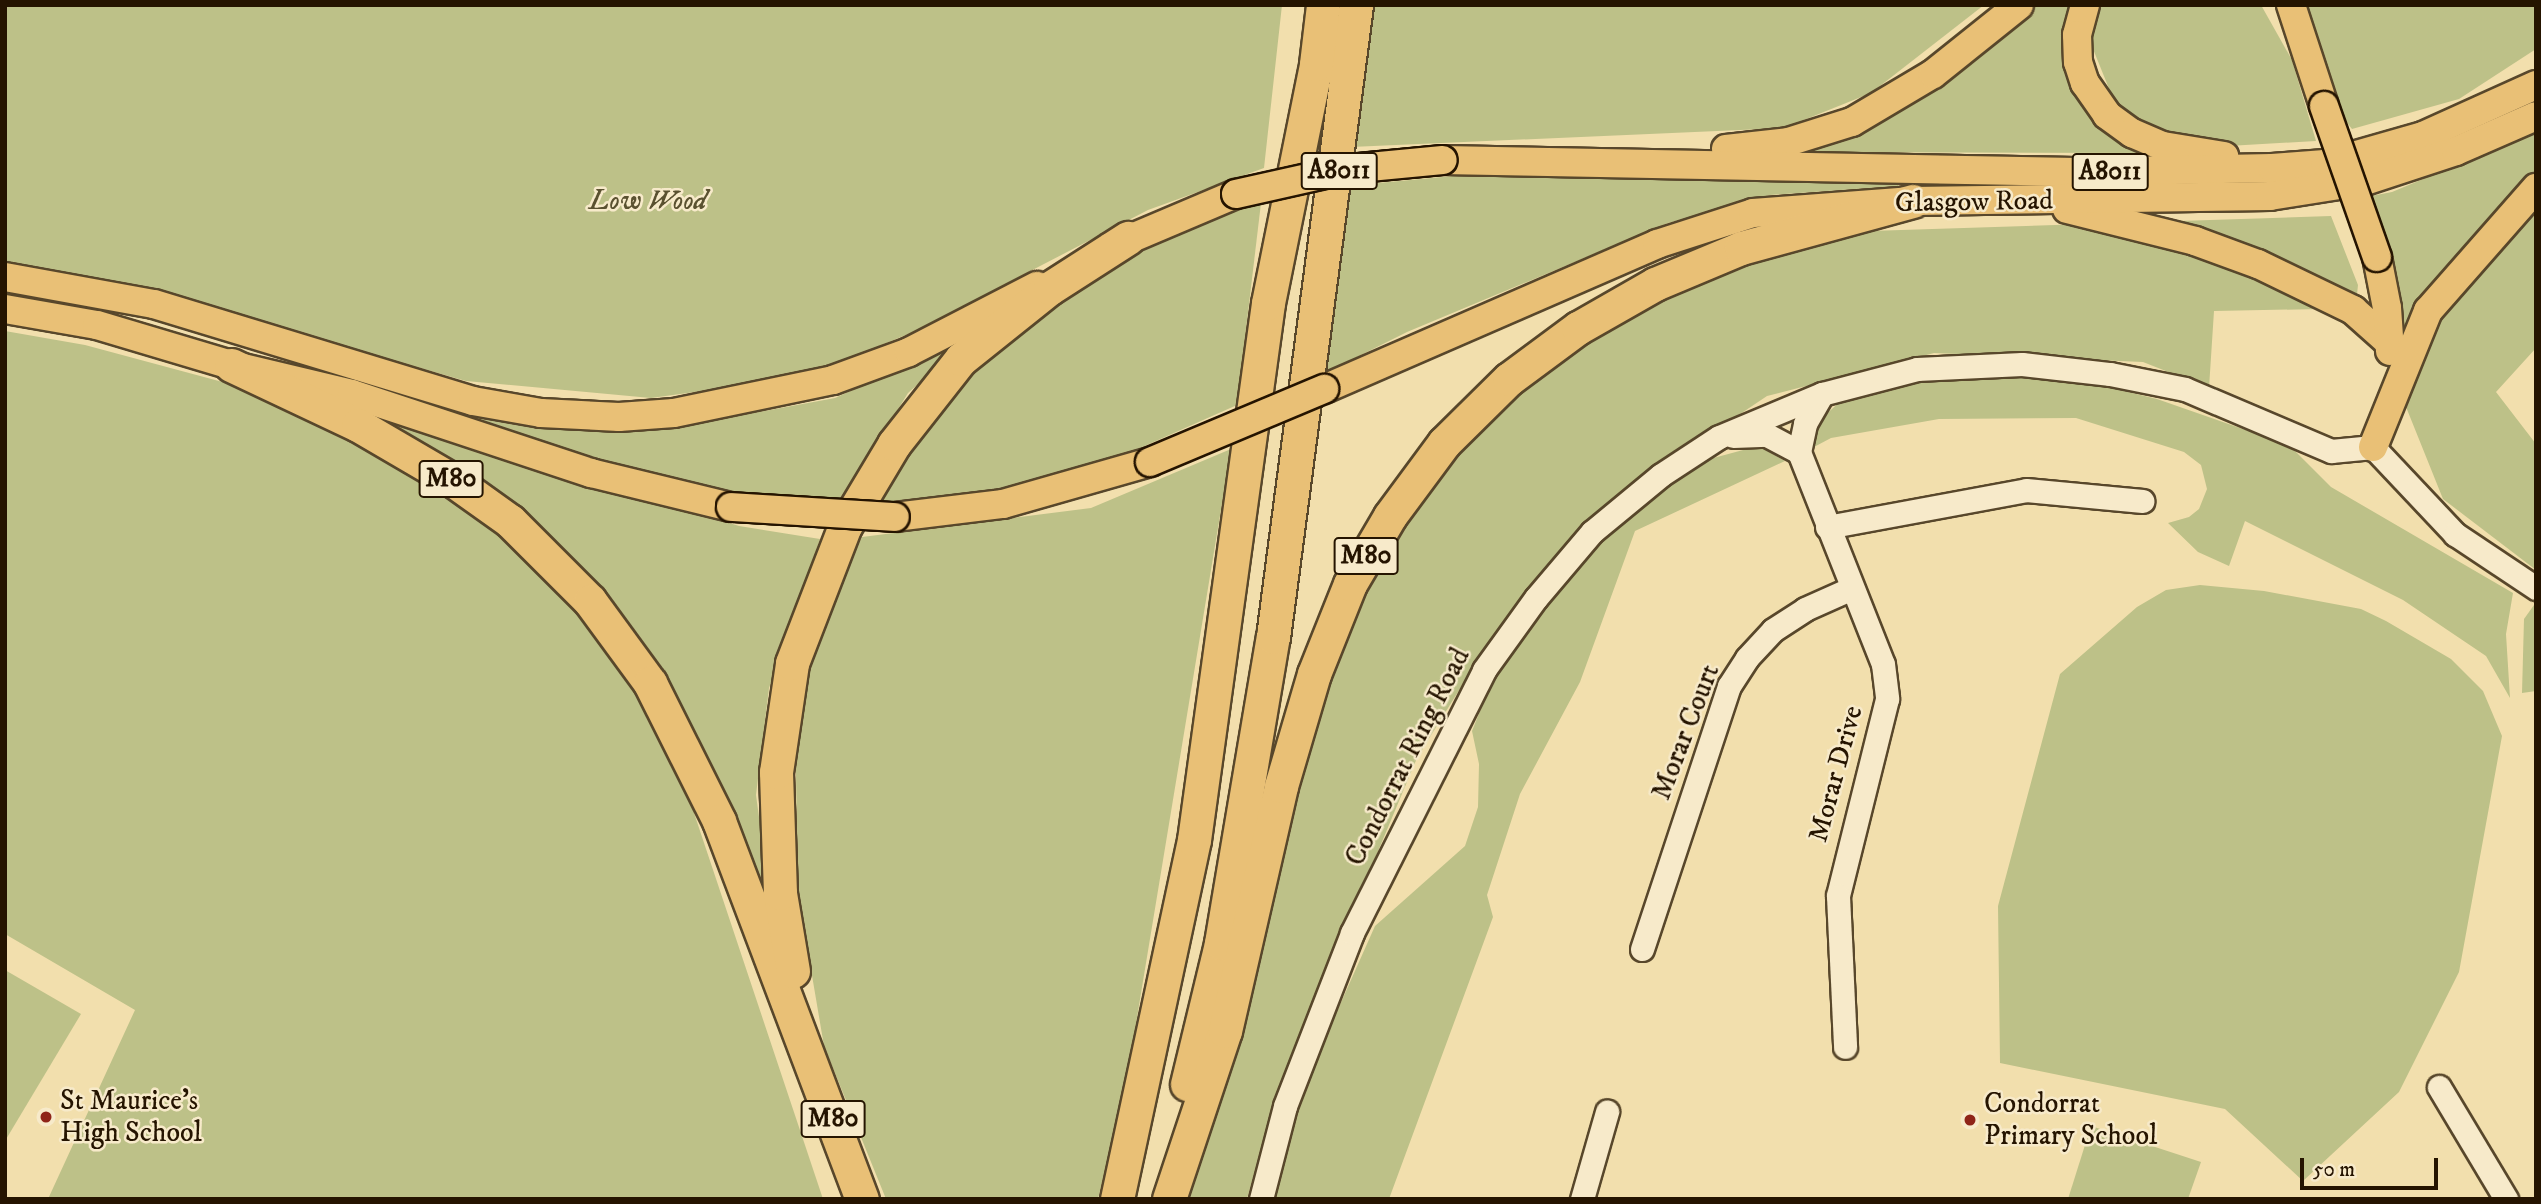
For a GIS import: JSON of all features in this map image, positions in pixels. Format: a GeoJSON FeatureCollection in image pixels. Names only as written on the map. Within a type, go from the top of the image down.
{"type":"FeatureCollection","features":[{"type":"Feature","properties":{"kind":"highway"},"geometry":{"type":"LineString","coordinates":[[1117,1199],[1194,840],[1268,303],[1300,5]]}},
{"type":"Feature","properties":{"kind":"highway"},"geometry":{"type":"LineString","coordinates":[[1268,303],[1316,64],[1323,5]]}},
{"type":"Feature","properties":{"kind":"highway"},"geometry":{"type":"LineString","coordinates":[[1159,1199],[1221,943],[1271,650],[1357,5]]}},
{"type":"Feature","properties":{"kind":"highway","name":"M80"},"geometry":{"type":"LineString","coordinates":[[1169,1199],[1225,1031],[1281,786],[1314,674],[1350,584],[1390,516],[1444,443],[1509,379],[1578,328],[1655,284],[1741,248],[1913,201]]}},
{"type":"Feature","properties":{"kind":"highway","name":"M80"},"geometry":{"type":"LineString","coordinates":[[804,1039],[780,893],[776,772],[792,663],[845,526],[894,444],[961,359],[1049,288],[1128,238]]}},
{"type":"Feature","properties":{"kind":"highway","name":"M80"},"geometry":{"type":"LineString","coordinates":[[231,365],[358,425],[454,481],[510,522],[590,601],[650,683],[687,752],[804,1039],[862,1199]]}},
{"type":"Feature","properties":{"kind":"main road"},"geometry":{"type":"LineString","coordinates":[[1560,162],[1760,147],[1819,135],[1903,94],[2019,5]]}},
{"type":"Feature","properties":{"kind":"main road"},"geometry":{"type":"LineString","coordinates":[[2085,5],[2077,35],[2078,62],[2091,94],[2118,125],[2154,143],[2196,154],[2325,164]]}},
{"type":"Feature","properties":{"kind":"main road"},"geometry":{"type":"LineString","coordinates":[[2277,5],[2299,36]]}},
{"type":"Feature","properties":{"kind":"main road"},"geometry":{"type":"LineString","coordinates":[[2291,5],[2299,36],[2377,257],[2390,343],[2391,395]]}},
{"type":"Feature","properties":{"kind":"main road","name":"A8011"},"geometry":{"type":"LineString","coordinates":[[1128,238],[1236,194],[1348,169],[1443,160],[2076,172],[2230,171],[2325,164],[2423,136],[2536,85]]}},
{"type":"Feature","properties":{"kind":"main road","name":"Glasgow Road"},"geometry":{"type":"LineString","coordinates":[[5,309],[97,325],[231,365],[352,394],[590,473],[731,507],[895,517],[1003,504],[1150,462],[1657,244],[1753,213],[1913,201],[2219,199],[2354,183],[2456,151],[2536,116]]}},
{"type":"Feature","properties":{"kind":"main road"},"geometry":{"type":"LineString","coordinates":[[2373,447],[2391,395],[2428,311],[2536,188]]}},
{"type":"Feature","properties":{"kind":"main road"},"geometry":{"type":"LineString","coordinates":[[2033,200],[2195,241],[2258,264],[2353,310],[2390,343]]}},
{"type":"Feature","properties":{"kind":"main road"},"geometry":{"type":"LineString","coordinates":[[5,277],[154,304],[473,401],[541,413],[619,417],[667,415],[770,395],[867,368],[956,329],[1128,238]]}},
{"type":"Feature","properties":{"kind":"street","name":"Condorrat Ring Road"},"geometry":{"type":"LineString","coordinates":[[1261,1199],[1286,1106],[1352,933],[1483,670],[1536,598],[1592,532],[1661,475],[1718,437],[1822,394],[1917,369],[2022,364],[2185,389],[2331,451],[2373,447]]}},
{"type":"Feature","properties":{"kind":"street"},"geometry":{"type":"LineString","coordinates":[[1718,437],[1767,435],[1800,452],[1805,424],[1822,394]]}},
{"type":"Feature","properties":{"kind":"street"},"geometry":{"type":"LineString","coordinates":[[2373,447],[2455,534],[2536,588]]}},
{"type":"Feature","properties":{"kind":"street","name":"Morar Drive"},"geometry":{"type":"LineString","coordinates":[[1800,452],[1827,527],[1883,664],[1887,699],[1838,896],[1845,1047]]}},
{"type":"Feature","properties":{"kind":"street"},"geometry":{"type":"LineString","coordinates":[[1827,527],[2026,490],[2142,501]]}},
{"type":"Feature","properties":{"kind":"street","name":"Morar Court"},"geometry":{"type":"LineString","coordinates":[[1642,949],[1729,686],[1747,658],[1773,630],[1805,609],[1852,588]]}},
{"type":"Feature","properties":{"kind":"street"},"geometry":{"type":"LineString","coordinates":[[2439,1087],[2507,1199]]}},
{"type":"Feature","properties":{"kind":"street"},"geometry":{"type":"LineString","coordinates":[[1582,1199],[1607,1112]]}},
{"type":"Feature","properties":{"kind":"green space","name":"Low Wood"},"geometry":{"type":"Polygon","coordinates":[[[5,5],[1282,5],[1264,168],[1148,210],[913,332],[804,377],[651,398],[466,381],[134,287],[5,265],[5,5]]]}},
{"type":"Feature","properties":{"kind":"green space"},"geometry":{"type":"Polygon","coordinates":[[[1375,5],[1984,5],[1871,93],[1784,128],[1351,147],[1375,5]]]}},
{"type":"Feature","properties":{"kind":"green space"},"geometry":{"type":"Polygon","coordinates":[[[2023,5],[2069,5],[2065,60],[2155,153],[1810,152],[1811,142],[2023,5]]]}},
{"type":"Feature","properties":{"kind":"green space"},"geometry":{"type":"Polygon","coordinates":[[[2101,5],[2261,5],[2292,60],[2316,141],[2228,146],[2168,138],[2129,117],[2112,96],[2091,44],[2101,5]]]}},
{"type":"Feature","properties":{"kind":"green space"},"geometry":{"type":"Polygon","coordinates":[[[2306,5],[2536,5],[2536,49],[2459,99],[2352,129],[2336,109],[2306,5]]]}},
{"type":"Feature","properties":{"kind":"green space"},"geometry":{"type":"Polygon","coordinates":[[[2536,132],[2536,173],[2417,306],[2400,340],[2366,197],[2392,192],[2536,132]]]}},
{"type":"Feature","properties":{"kind":"green space"},"geometry":{"type":"Polygon","coordinates":[[[1496,172],[1901,177],[1898,186],[1770,195],[1668,223],[1407,332],[1317,377],[1346,186],[1496,172]]]}},
{"type":"Feature","properties":{"kind":"green space"},"geometry":{"type":"Polygon","coordinates":[[[1261,203],[1237,405],[1104,464],[982,496],[875,503],[924,422],[991,347],[1133,248],[1228,211],[1261,203]]]}},
{"type":"Feature","properties":{"kind":"green space"},"geometry":{"type":"Polygon","coordinates":[[[2536,203],[2536,348],[2496,392],[2536,444],[2536,570],[2443,499],[2400,392],[2438,310],[2536,203]]]}},
{"type":"Feature","properties":{"kind":"green space"},"geometry":{"type":"Polygon","coordinates":[[[2331,216],[2358,285],[2354,323],[2319,309],[2214,311],[2209,388],[2143,362],[1934,353],[1767,396],[1609,502],[1534,583],[1484,650],[1417,758],[1276,1095],[1247,1199],[1186,1199],[1308,716],[1382,546],[1471,429],[1561,351],[1637,306],[1767,252],[1870,231],[2331,216]]]}},
{"type":"Feature","properties":{"kind":"green space"},"geometry":{"type":"Polygon","coordinates":[[[5,331],[85,345],[282,398],[457,491],[545,570],[609,644],[684,783],[823,1199],[48,1199],[135,1010],[5,934],[5,331]]]}},
{"type":"Feature","properties":{"kind":"green space"},"geometry":{"type":"Polygon","coordinates":[[[972,336],[908,393],[841,502],[752,498],[659,477],[465,418],[467,411],[638,428],[748,414],[835,398],[972,336]]]}},
{"type":"Feature","properties":{"kind":"green space"},"geometry":{"type":"Polygon","coordinates":[[[1973,377],[2070,378],[2157,399],[2289,445],[2331,487],[2513,593],[2506,634],[2510,698],[2486,656],[2403,600],[2245,521],[2229,566],[2198,552],[2168,523],[2189,517],[2199,509],[2207,489],[2201,465],[2184,452],[2076,418],[1939,419],[1831,438],[1814,447],[1815,430],[1823,417],[1842,400],[1906,382],[1973,377]]]}},
{"type":"Feature","properties":{"kind":"green space"},"geometry":{"type":"Polygon","coordinates":[[[402,420],[739,526],[820,539],[769,688],[756,795],[768,883],[752,872],[524,516],[397,427],[402,420]]]}},
{"type":"Feature","properties":{"kind":"green space"},"geometry":{"type":"Polygon","coordinates":[[[1758,446],[1785,461],[1635,531],[1580,682],[1520,794],[1487,895],[1493,917],[1389,1199],[1273,1199],[1279,1165],[1310,1072],[1375,926],[1465,846],[1478,807],[1479,764],[1472,731],[1492,681],[1583,559],[1652,498],[1706,460],[1758,446]]]}},
{"type":"Feature","properties":{"kind":"green space"},"geometry":{"type":"Polygon","coordinates":[[[1231,449],[1126,1084],[1098,1199],[886,1199],[824,1046],[798,893],[795,718],[833,591],[862,537],[1091,508],[1231,449]]]}},
{"type":"Feature","properties":{"kind":"green space"},"geometry":{"type":"Polygon","coordinates":[[[2200,585],[2264,591],[2361,609],[2386,621],[2451,659],[2483,691],[2502,736],[2459,972],[2399,1092],[2303,1181],[2225,1109],[2000,1063],[1998,906],[2060,674],[2137,607],[2166,590],[2200,585]]]}},
{"type":"Feature","properties":{"kind":"green space"},"geometry":{"type":"Polygon","coordinates":[[[2534,605],[2536,691],[2522,693],[2524,619],[2534,605]]]}},
{"type":"Feature","properties":{"kind":"green space"},"geometry":{"type":"Polygon","coordinates":[[[5,970],[81,1014],[5,1141],[5,970]]]}},
{"type":"Feature","properties":{"kind":"green space"},"geometry":{"type":"Polygon","coordinates":[[[2091,1126],[2201,1162],[2188,1199],[2068,1199],[2091,1126]]]}},
{"type":"Feature","properties":{"kind":"place","name":"St Maurice's High School"},"geometry":{"type":"Point","coordinates":[46,1117]}},
{"type":"Feature","properties":{"kind":"place","name":"Condorrat Primary School"},"geometry":{"type":"Point","coordinates":[1970,1120]}}]}
